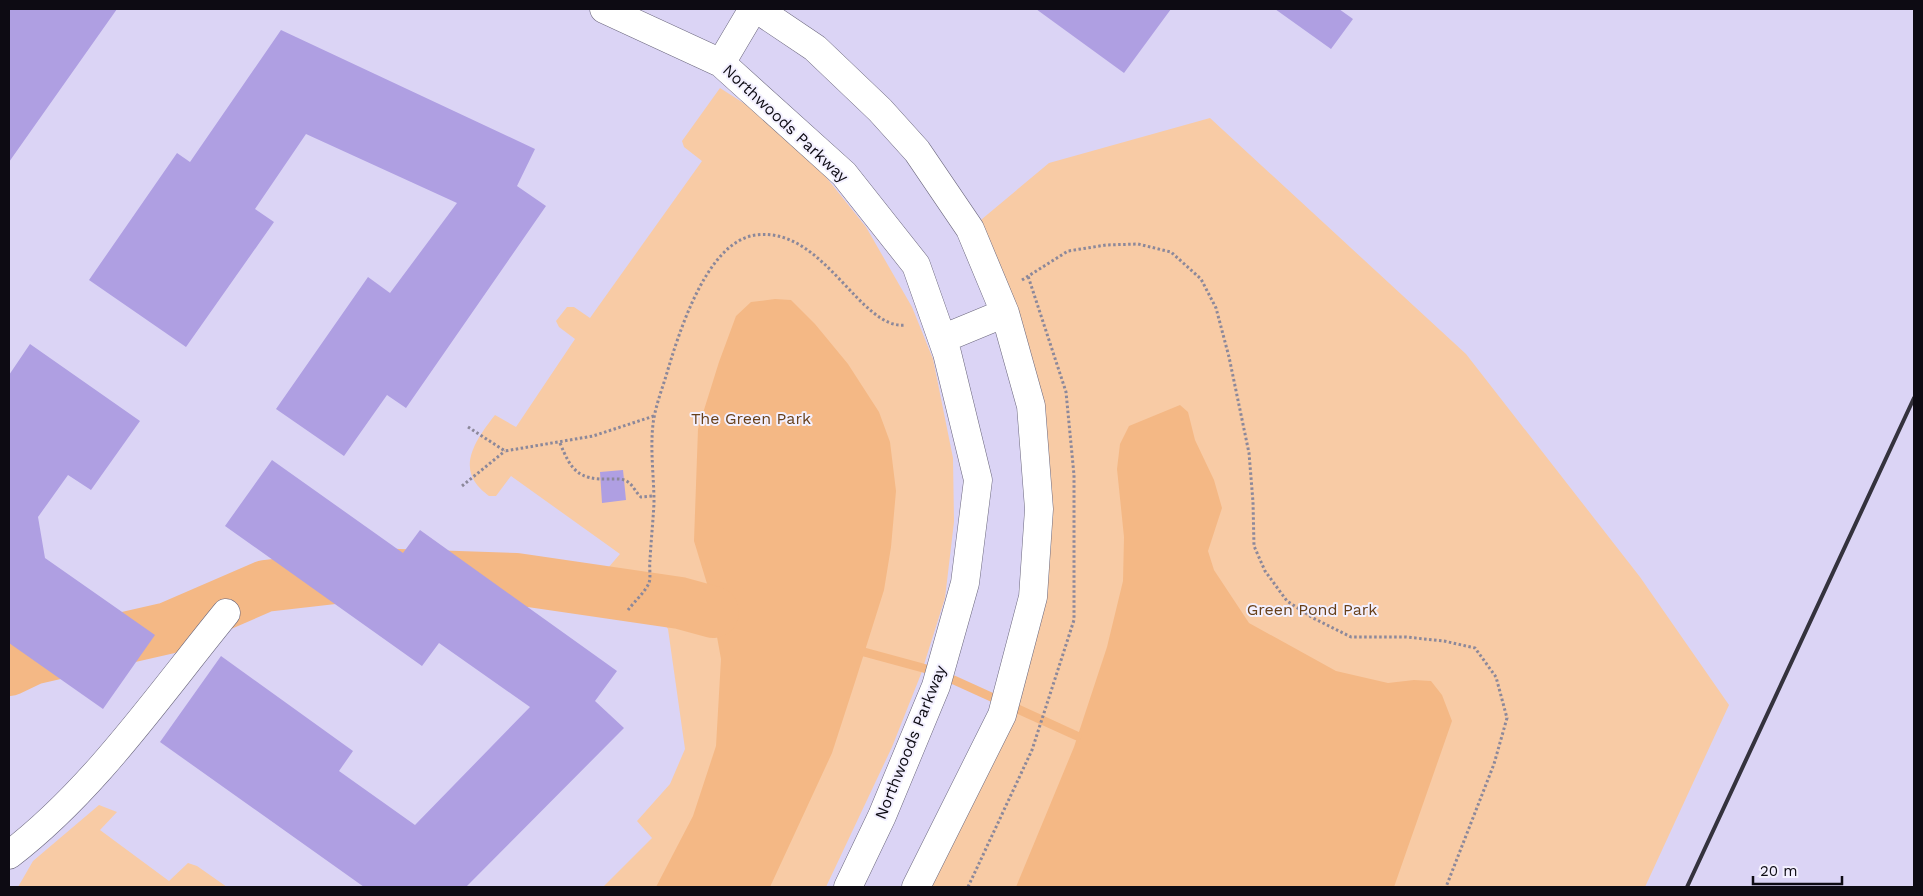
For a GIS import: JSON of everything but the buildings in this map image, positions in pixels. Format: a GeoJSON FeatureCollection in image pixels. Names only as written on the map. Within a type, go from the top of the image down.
{"type":"FeatureCollection","features":[{"type":"Feature","properties":{"kind":"street","name":"Northwoods Parkway"},"geometry":{"type":"LineString","coordinates":[[604,9],[721,63],[844,174],[916,265],[942,339],[978,480],[965,583],[936,686],[882,816],[848,887]]}},
{"type":"Feature","properties":{"kind":"street"},"geometry":{"type":"LineString","coordinates":[[721,63],[753,9]]}},
{"type":"Feature","properties":{"kind":"street"},"geometry":{"type":"LineString","coordinates":[[757,9],[814,48],[880,110],[917,151],[970,230],[1005,313],[1031,406],[1039,509],[1033,596],[1002,715],[916,887]]}},
{"type":"Feature","properties":{"kind":"street"},"geometry":{"type":"LineString","coordinates":[[942,339],[1005,313]]}},
{"type":"Feature","properties":{"kind":"street"},"geometry":{"type":"LineString","coordinates":[[9,855],[34,836],[92,778],[226,613]]}},
{"type":"Feature","properties":{"kind":"path"},"geometry":{"type":"LineString","coordinates":[[628,610],[649,582],[653,496],[650,459],[654,415],[691,306],[711,270],[725,251],[740,240],[755,235],[772,235],[790,240],[809,251],[877,315],[898,326],[907,324]]}},
{"type":"Feature","properties":{"kind":"path"},"geometry":{"type":"LineString","coordinates":[[1028,276],[1068,251],[1106,244],[1138,244],[1172,252],[1200,279],[1216,308],[1229,357],[1248,453],[1253,502],[1254,546],[1265,571],[1286,602],[1351,637],[1406,637],[1444,641],[1475,648],[1496,677],[1507,718],[1494,764],[1446,887]]}},
{"type":"Feature","properties":{"kind":"path"},"geometry":{"type":"LineString","coordinates":[[462,486],[505,451],[560,443],[620,429],[654,415]]}},
{"type":"Feature","properties":{"kind":"path"},"geometry":{"type":"LineString","coordinates":[[468,427],[505,451]]}},
{"type":"Feature","properties":{"kind":"path"},"geometry":{"type":"LineString","coordinates":[[560,443],[567,462],[575,472],[593,478],[620,479],[629,482],[641,497],[653,496]]}},
{"type":"Feature","properties":{"kind":"shaded area"},"geometry":{"type":"Polygon","coordinates":[[[9,9],[1914,9],[1914,887],[9,887],[9,9]]]}},
{"type":"Feature","properties":{"kind":"shaded area"},"geometry":{"type":"Polygon","coordinates":[[[775,299],[791,300],[815,324],[848,364],[879,412],[890,442],[896,491],[891,547],[884,590],[832,753],[770,887],[656,887],[693,816],[716,746],[721,659],[708,587],[694,541],[698,429],[736,316],[751,302],[775,299]]]}},
{"type":"Feature","properties":{"kind":"shaded area"},"geometry":{"type":"Polygon","coordinates":[[[1180,405],[1188,412],[1195,440],[1214,480],[1222,508],[1208,551],[1214,570],[1249,623],[1336,671],[1388,683],[1414,680],[1431,681],[1442,695],[1452,721],[1394,887],[1016,887],[1074,747],[1107,647],[1123,581],[1124,537],[1117,469],[1120,444],[1129,426],[1180,405]]]}},
{"type":"Feature","properties":{"kind":"green space","name":"The Green Park"},"geometry":{"type":"Polygon","coordinates":[[[720,88],[759,113],[814,162],[866,227],[912,307],[933,359],[953,458],[954,522],[945,598],[921,674],[892,747],[826,887],[603,887],[652,838],[637,821],[670,784],[685,749],[668,629],[652,608],[609,576],[608,568],[620,554],[511,476],[496,496],[489,496],[478,486],[471,474],[471,456],[479,438],[495,415],[516,427],[575,339],[559,327],[556,321],[567,307],[574,307],[590,318],[702,161],[684,147],[682,141],[720,88]]]}},
{"type":"Feature","properties":{"kind":"green space","name":"Green Pond Park"},"geometry":{"type":"Polygon","coordinates":[[[1210,118],[1466,354],[1640,577],[1729,705],[1645,887],[916,887],[1002,715],[1033,596],[1031,406],[970,229],[1049,163],[1210,118]]]}},
{"type":"Feature","properties":{"kind":"green space"},"geometry":{"type":"Polygon","coordinates":[[[99,805],[117,812],[100,830],[169,881],[188,863],[197,866],[227,887],[18,887],[33,861],[99,805]]]}},
{"type":"Feature","properties":{"kind":"waterway"},"geometry":{"type":"LineString","coordinates":[[9,670],[32,659],[168,628],[265,586],[370,574],[516,579],[680,603],[713,612]]}},
{"type":"Feature","properties":{"kind":"waterway"},"geometry":{"type":"LineString","coordinates":[[864,652],[934,671],[1077,736]]}},
{"type":"Feature","properties":{"kind":"railway"},"geometry":{"type":"LineString","coordinates":[[1687,887],[1914,398]]}}]}
